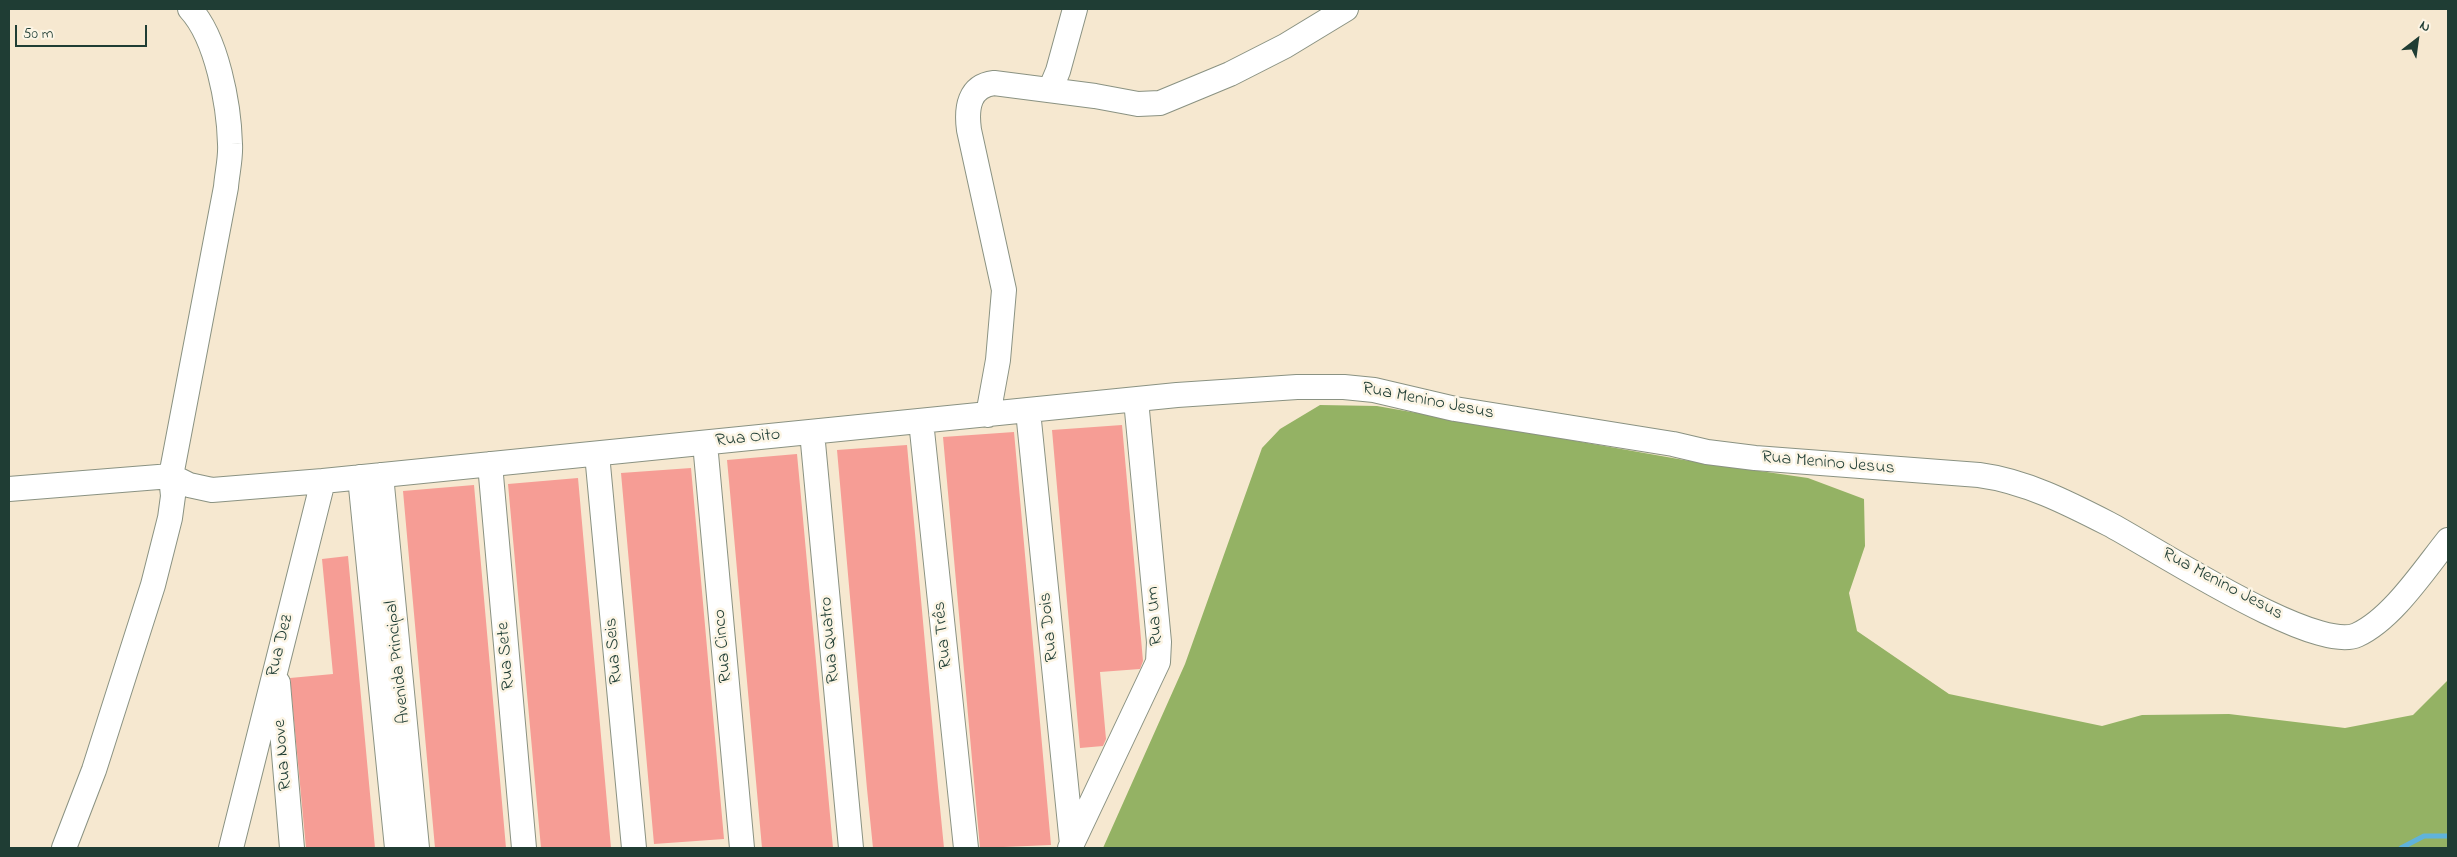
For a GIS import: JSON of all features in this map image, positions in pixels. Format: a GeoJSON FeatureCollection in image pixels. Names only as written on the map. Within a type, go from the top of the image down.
{"type":"FeatureCollection","features":[{"type":"Feature","properties":{"kind":"street"},"geometry":{"type":"LineString","coordinates":[[64,848],[94,770],[153,585],[170,518],[173,496],[171,476],[226,187],[230,145],[226,104],[208,38],[198,18],[190,9]]}},
{"type":"Feature","properties":{"kind":"street"},"geometry":{"type":"LineString","coordinates":[[1050,90],[1058,71],[1075,9]]}},
{"type":"Feature","properties":{"kind":"street"},"geometry":{"type":"LineString","coordinates":[[988,414],[998,360],[1004,290],[972,153],[968,110],[974,91],[987,84],[994,83],[1138,104],[1160,103],[1230,74],[1285,46],[1346,9]]}},
{"type":"Feature","properties":{"kind":"street","name":"Rua Menino Jesus"},"geometry":{"type":"LineString","coordinates":[[1136,400],[1217,391],[1297,387],[1364,389],[1455,409],[1605,432],[1732,456],[1991,477],[2042,492],[2109,524],[2265,612],[2301,626],[2343,638],[2356,636],[2370,628],[2386,613],[2448,540]]}},
{"type":"Feature","properties":{"kind":"street","name":"Rua Oito"},"geometry":{"type":"LineString","coordinates":[[370,476],[1136,400]]}},
{"type":"Feature","properties":{"kind":"street","name":"Rua Um"},"geometry":{"type":"LineString","coordinates":[[1071,846],[1158,662],[1159,642],[1136,400]]}},
{"type":"Feature","properties":{"kind":"street","name":"Rua Dois"},"geometry":{"type":"LineString","coordinates":[[1028,411],[1071,846]]}},
{"type":"Feature","properties":{"kind":"street","name":"Rua Três"},"geometry":{"type":"LineString","coordinates":[[922,421],[966,848]]}},
{"type":"Feature","properties":{"kind":"street","name":"Rua Quatro"},"geometry":{"type":"LineString","coordinates":[[812,432],[851,848]]}},
{"type":"Feature","properties":{"kind":"street","name":"Rua Cinco"},"geometry":{"type":"LineString","coordinates":[[705,443],[742,848]]}},
{"type":"Feature","properties":{"kind":"street","name":"Rua Seis"},"geometry":{"type":"LineString","coordinates":[[596,454],[634,848]]}},
{"type":"Feature","properties":{"kind":"street","name":"Rua Sete"},"geometry":{"type":"LineString","coordinates":[[490,464],[524,848]]}},
{"type":"Feature","properties":{"kind":"street"},"geometry":{"type":"LineString","coordinates":[[9,489],[171,476],[189,485],[212,490],[370,476]]}},
{"type":"Feature","properties":{"kind":"street","name":"Avenida Principal"},"geometry":{"type":"LineString","coordinates":[[370,476],[397,848]]}},
{"type":"Feature","properties":{"kind":"street","name":"Avenida Principal"},"geometry":{"type":"LineString","coordinates":[[370,476],[417,848]]}},
{"type":"Feature","properties":{"kind":"street","name":"Rua Dez"},"geometry":{"type":"LineString","coordinates":[[231,848],[322,481]]}},
{"type":"Feature","properties":{"kind":"street","name":"Rua Nove"},"geometry":{"type":"LineString","coordinates":[[277,662],[292,848]]}},
{"type":"Feature","properties":{"kind":"green space"},"geometry":{"type":"Polygon","coordinates":[[[1320,405],[1377,406],[1684,460],[1808,478],[1864,499],[1865,546],[1849,593],[1857,631],[1949,694],[2102,726],[2142,715],[2229,714],[2345,728],[2413,715],[2448,680],[2448,848],[1103,848],[1185,664],[1262,448],[1280,429],[1320,405]]]}},
{"type":"Feature","properties":{"kind":"building"},"geometry":{"type":"Polygon","coordinates":[[[1122,425],[1143,661],[1140,669],[1100,672],[1106,739],[1103,746],[1080,748],[1052,430],[1122,425]]]}},
{"type":"Feature","properties":{"kind":"building"},"geometry":{"type":"Polygon","coordinates":[[[1014,432],[1051,845],[980,848],[943,437],[1014,432]]]}},
{"type":"Feature","properties":{"kind":"building"},"geometry":{"type":"Polygon","coordinates":[[[907,445],[944,848],[873,848],[867,789],[837,450],[907,445]]]}},
{"type":"Feature","properties":{"kind":"building"},"geometry":{"type":"Polygon","coordinates":[[[797,454],[833,848],[762,848],[727,460],[797,454]]]}},
{"type":"Feature","properties":{"kind":"building"},"geometry":{"type":"Polygon","coordinates":[[[691,468],[724,839],[654,844],[621,473],[691,468]]]}},
{"type":"Feature","properties":{"kind":"building"},"geometry":{"type":"Polygon","coordinates":[[[578,478],[611,848],[541,848],[508,484],[578,478]]]}},
{"type":"Feature","properties":{"kind":"building"},"geometry":{"type":"Polygon","coordinates":[[[474,485],[506,848],[435,848],[403,491],[474,485]]]}},
{"type":"Feature","properties":{"kind":"building"},"geometry":{"type":"Polygon","coordinates":[[[348,556],[375,848],[306,848],[290,678],[333,674],[322,559],[348,556]]]}},
{"type":"Feature","properties":{"kind":"waterway"},"geometry":{"type":"LineString","coordinates":[[2401,848],[2424,836],[2448,836]]}}]}
